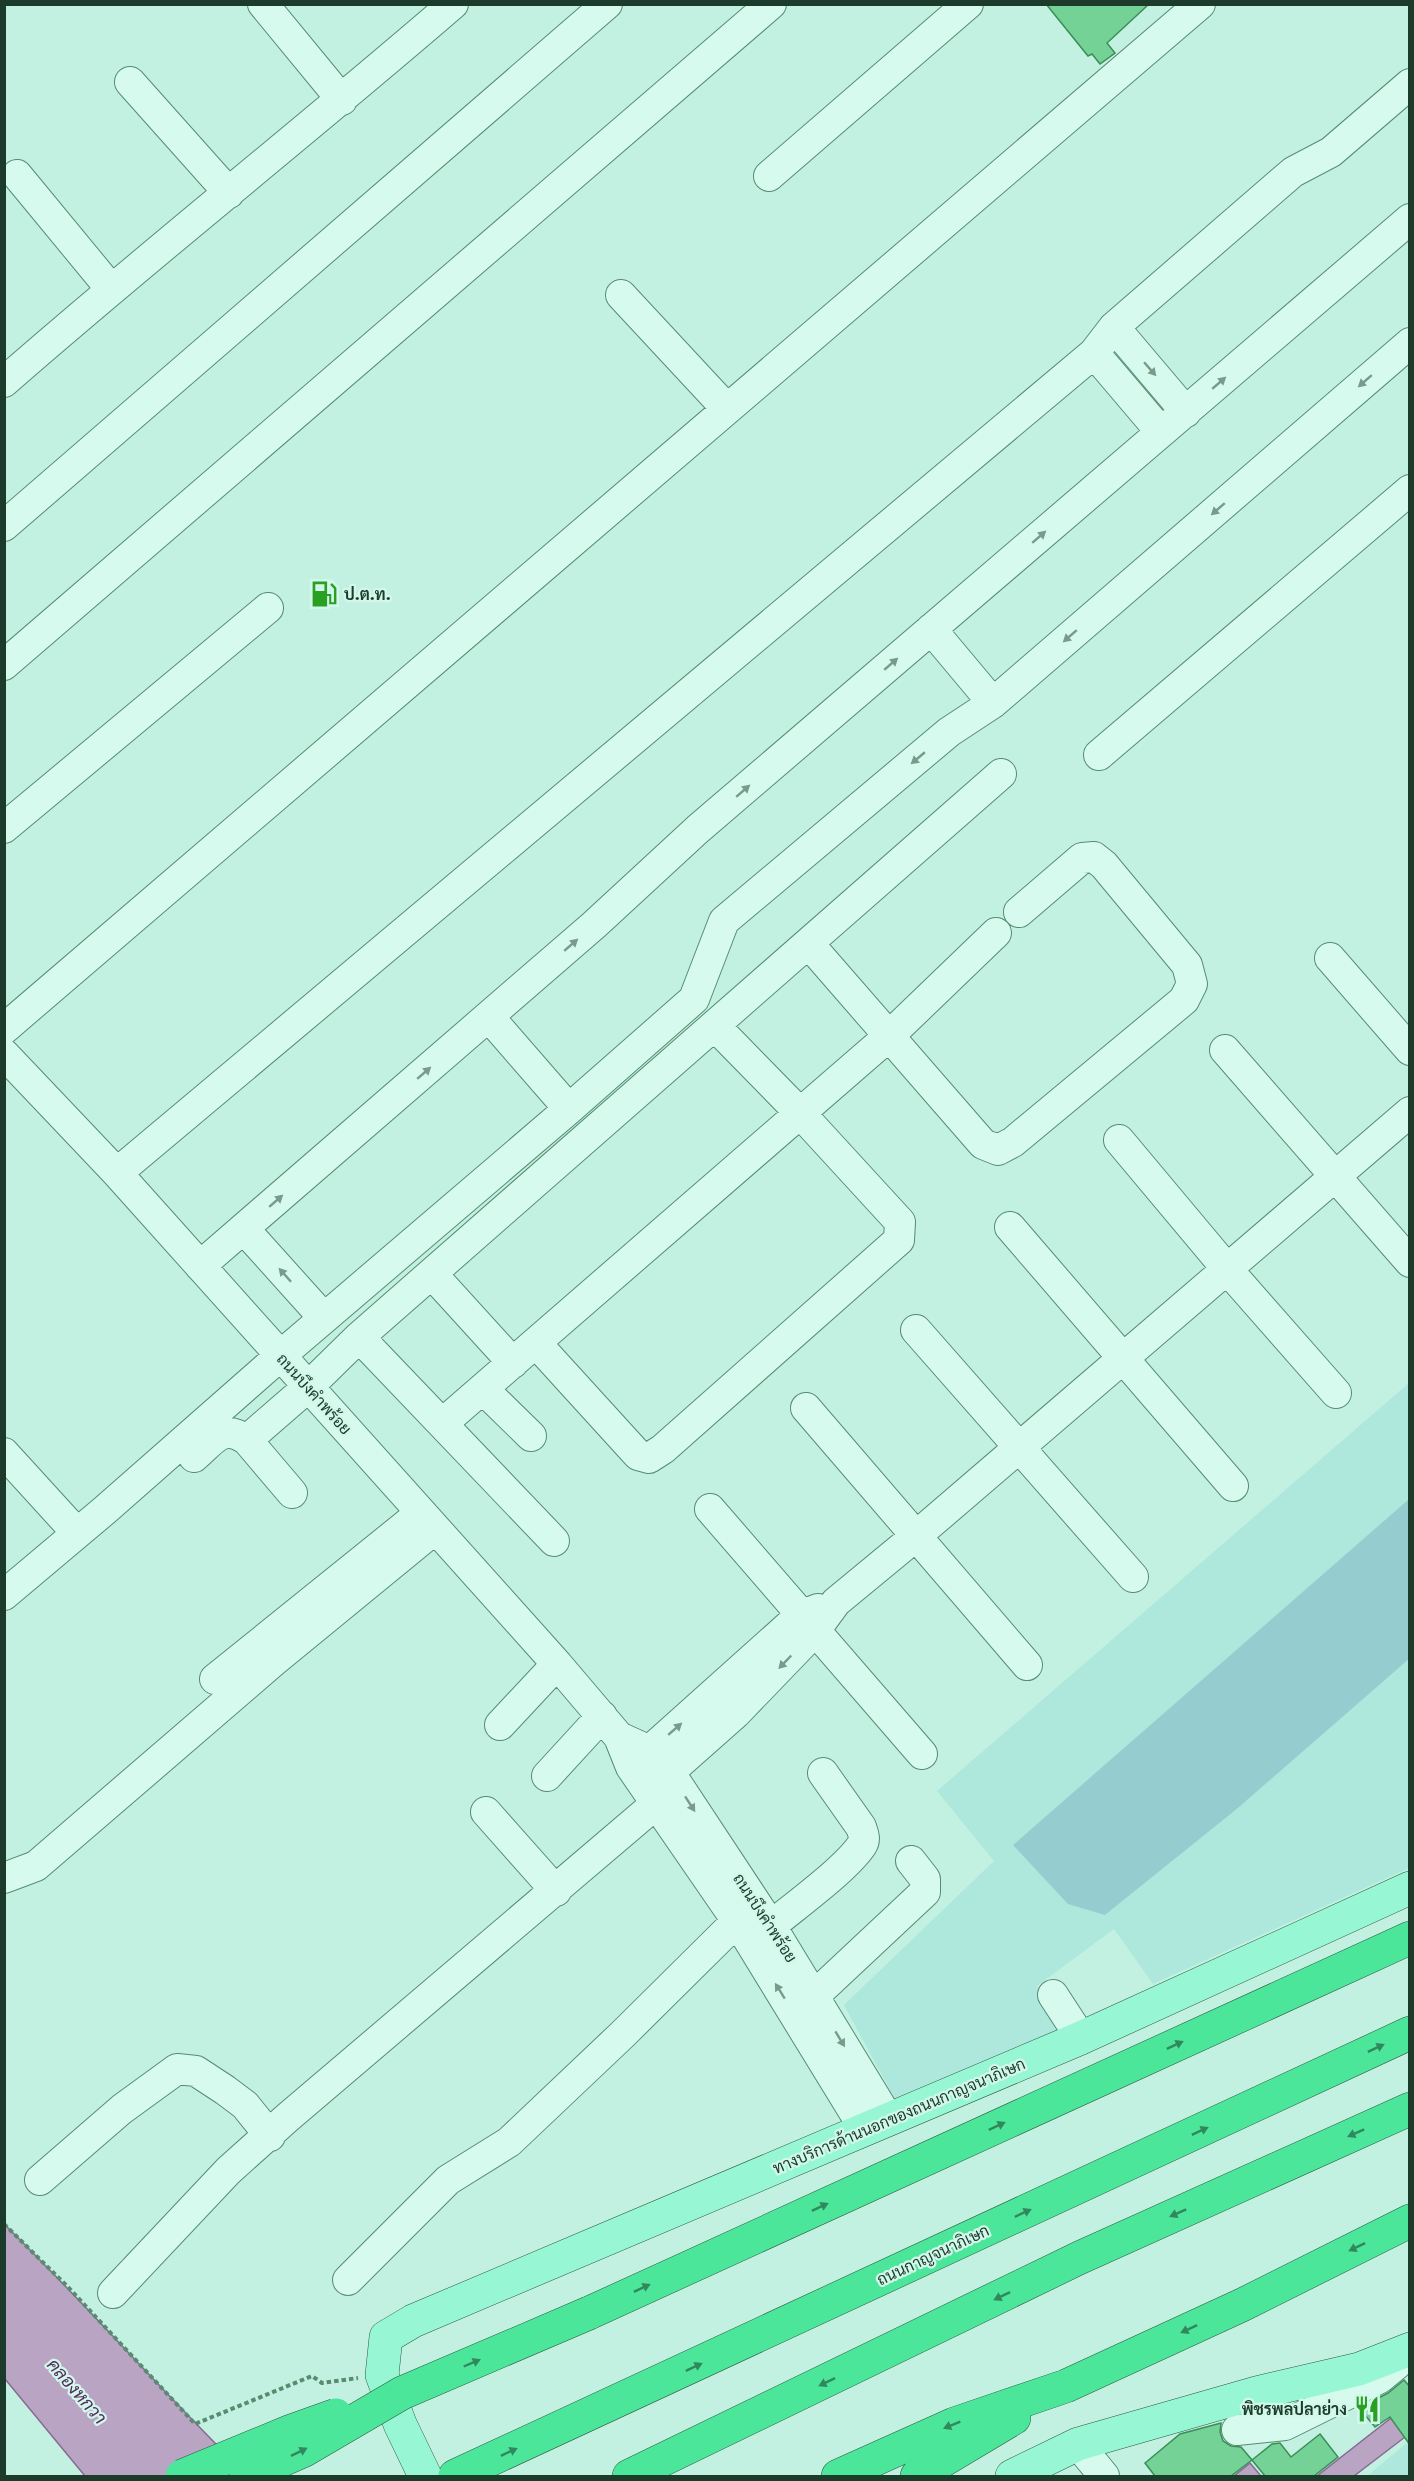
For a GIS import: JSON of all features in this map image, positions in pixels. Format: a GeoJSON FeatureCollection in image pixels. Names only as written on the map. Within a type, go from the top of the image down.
{"type":"FeatureCollection","features":[{"type":"Feature","properties":{"kind":"highway"},"geometry":{"type":"LineString","coordinates":[[182,2476],[392,2384],[589,2313],[1410,1938]]}},
{"type":"Feature","properties":{"kind":"highway","name":"ถนนกาญจนาภิเษก"},"geometry":{"type":"LineString","coordinates":[[455,2476],[641,2392],[1410,2033]]}},
{"type":"Feature","properties":{"kind":"highway"},"geometry":{"type":"LineString","coordinates":[[629,2476],[691,2448],[1079,2258],[1410,2109]]}},
{"type":"Feature","properties":{"kind":"highway"},"geometry":{"type":"LineString","coordinates":[[917,2476],[1066,2386],[1242,2304],[1410,2221]]}},
{"type":"Feature","properties":{"kind":"highway"},"geometry":{"type":"LineString","coordinates":[[246,2476],[303,2451],[392,2384]]}},
{"type":"Feature","properties":{"kind":"highway"},"geometry":{"type":"LineString","coordinates":[[838,2476],[954,2424],[1066,2386]]}},
{"type":"Feature","properties":{"kind":"main road","name":"ทางบริการด้านนอกของถนนกาญจนาภิเษก"},"geometry":{"type":"LineString","coordinates":[[392,2384],[386,2337],[413,2321],[1081,2038],[1410,1888]]}},
{"type":"Feature","properties":{"kind":"main road"},"geometry":{"type":"LineString","coordinates":[[1012,2476],[1078,2444],[1256,2393],[1359,2369],[1403,2352]]}},
{"type":"Feature","properties":{"kind":"main road"},"geometry":{"type":"LineString","coordinates":[[392,2384],[400,2424],[425,2476]]}},
{"type":"Feature","properties":{"kind":"street"},"geometry":{"type":"LineString","coordinates":[[263,4],[342,100]]}},
{"type":"Feature","properties":{"kind":"street"},"geometry":{"type":"LineString","coordinates":[[4,382],[111,290],[342,100],[453,4]]}},
{"type":"Feature","properties":{"kind":"street"},"geometry":{"type":"LineString","coordinates":[[4,525],[608,4]]}},
{"type":"Feature","properties":{"kind":"street"},"geometry":{"type":"LineString","coordinates":[[4,665],[771,4]]}},
{"type":"Feature","properties":{"kind":"street"},"geometry":{"type":"LineString","coordinates":[[769,176],[968,4]]}},
{"type":"Feature","properties":{"kind":"street"},"geometry":{"type":"LineString","coordinates":[[4,1029],[728,410],[1191,7]]}},
{"type":"Feature","properties":{"kind":"street"},"geometry":{"type":"LineString","coordinates":[[130,82],[229,193]]}},
{"type":"Feature","properties":{"kind":"street"},"geometry":{"type":"LineString","coordinates":[[117,1173],[1094,353],[1114,327],[1293,172],[1331,152],[1410,84]]}},
{"type":"Feature","properties":{"kind":"street"},"geometry":{"type":"LineString","coordinates":[[17,175],[111,290]]}},
{"type":"Feature","properties":{"kind":"street"},"geometry":{"type":"LineString","coordinates":[[200,1266],[594,926],[698,829],[1410,219]]}},
{"type":"Feature","properties":{"kind":"street"},"geometry":{"type":"LineString","coordinates":[[621,295],[728,410]]}},
{"type":"Feature","properties":{"kind":"street"},"geometry":{"type":"LineString","coordinates":[[1114,327],[1186,412]]}},
{"type":"Feature","properties":{"kind":"street"},"geometry":{"type":"LineString","coordinates":[[4,1595],[694,999],[724,921],[949,732],[993,703],[1410,343]]}},
{"type":"Feature","properties":{"kind":"street"},"geometry":{"type":"LineString","coordinates":[[1094,353],[1161,432]]}},
{"type":"Feature","properties":{"kind":"street"},"geometry":{"type":"LineString","coordinates":[[1099,755],[1410,490]]}},
{"type":"Feature","properties":{"kind":"street"},"geometry":{"type":"LineString","coordinates":[[4,828],[268,608]]}},
{"type":"Feature","properties":{"kind":"street"},"geometry":{"type":"LineString","coordinates":[[931,629],[993,703]]}},
{"type":"Feature","properties":{"kind":"street"},"geometry":{"type":"LineString","coordinates":[[247,1440],[308,1387],[359,1336],[1001,774]]}},
{"type":"Feature","properties":{"kind":"street"},"geometry":{"type":"LineString","coordinates":[[808,944],[983,1144],[998,1150],[1012,1142],[1184,1000],[1192,984],[1186,965],[1104,865],[1094,857],[1082,858],[1019,912]]}},
{"type":"Feature","properties":{"kind":"street"},"geometry":{"type":"LineString","coordinates":[[443,1423],[889,1036],[996,933]]}},
{"type":"Feature","properties":{"kind":"street"},"geometry":{"type":"LineString","coordinates":[[1330,958],[1410,1050]]}},
{"type":"Feature","properties":{"kind":"street"},"geometry":{"type":"LineString","coordinates":[[489,1017],[569,1109]]}},
{"type":"Feature","properties":{"kind":"street"},"geometry":{"type":"LineString","coordinates":[[536,1343],[639,1455],[649,1458],[663,1449],[899,1240],[900,1222],[800,1113],[715,1026]]}},
{"type":"Feature","properties":{"kind":"street"},"geometry":{"type":"LineString","coordinates":[[1225,1050],[1410,1262]]}},
{"type":"Feature","properties":{"kind":"street","name":"ถนนบึงคำพร้อย"},"geometry":{"type":"LineString","coordinates":[[7,1060],[117,1173],[640,1759],[736,1921],[877,2125]]}},
{"type":"Feature","properties":{"kind":"street"},"geometry":{"type":"LineString","coordinates":[[113,2293],[228,2171],[556,1891],[658,1789],[726,1703],[807,1624],[916,1536],[1410,1112]]}},
{"type":"Feature","properties":{"kind":"street"},"geometry":{"type":"LineString","coordinates":[[1119,1140],[1227,1269],[1336,1393]]}},
{"type":"Feature","properties":{"kind":"street"},"geometry":{"type":"LineString","coordinates":[[1010,1227],[1233,1486]]}},
{"type":"Feature","properties":{"kind":"street"},"geometry":{"type":"LineString","coordinates":[[244,1229],[324,1318]]}},
{"type":"Feature","properties":{"kind":"street"},"geometry":{"type":"LineString","coordinates":[[432,1274],[513,1363]]}},
{"type":"Feature","properties":{"kind":"street"},"geometry":{"type":"LineString","coordinates":[[916,1330],[1133,1577]]}},
{"type":"Feature","properties":{"kind":"street"},"geometry":{"type":"LineString","coordinates":[[359,1336],[554,1541]]}},
{"type":"Feature","properties":{"kind":"street"},"geometry":{"type":"LineString","coordinates":[[483,1389],[531,1436]]}},
{"type":"Feature","properties":{"kind":"street"},"geometry":{"type":"LineString","coordinates":[[806,1408],[1027,1665]]}},
{"type":"Feature","properties":{"kind":"street"},"geometry":{"type":"LineString","coordinates":[[4,1618],[224,1432],[235,1432],[247,1440],[292,1493]]}},
{"type":"Feature","properties":{"kind":"street"},"geometry":{"type":"LineString","coordinates":[[4,1453],[76,1533]]}},
{"type":"Feature","properties":{"kind":"street"},"geometry":{"type":"LineString","coordinates":[[710,1509],[807,1624],[922,1754]]}},
{"type":"Feature","properties":{"kind":"street"},"geometry":{"type":"LineString","coordinates":[[215,1679],[428,1521]]}},
{"type":"Feature","properties":{"kind":"street"},"geometry":{"type":"LineString","coordinates":[[4,1878],[36,1866],[274,1661],[428,1521]]}},
{"type":"Feature","properties":{"kind":"street"},"geometry":{"type":"LineString","coordinates":[[500,1725],[557,1664]]}},
{"type":"Feature","properties":{"kind":"street"},"geometry":{"type":"LineString","coordinates":[[640,1759],[726,1703]]}},
{"type":"Feature","properties":{"kind":"street"},"geometry":{"type":"LineString","coordinates":[[547,1776],[610,1726]]}},
{"type":"Feature","properties":{"kind":"street"},"geometry":{"type":"LineString","coordinates":[[771,1926],[839,1869],[863,1844],[864,1835],[861,1827],[823,1773]]}},
{"type":"Feature","properties":{"kind":"street","name":"ถนนบึงคำพร้อย"},"geometry":{"type":"LineString","coordinates":[[658,1789],[771,1926],[814,1996],[877,2125]]}},
{"type":"Feature","properties":{"kind":"street"},"geometry":{"type":"LineString","coordinates":[[486,1812],[556,1891]]}},
{"type":"Feature","properties":{"kind":"street"},"geometry":{"type":"LineString","coordinates":[[814,1996],[925,1892],[925,1879],[911,1861]]}},
{"type":"Feature","properties":{"kind":"street"},"geometry":{"type":"LineString","coordinates":[[348,2280],[448,2180],[509,2142],[623,2034],[736,1921]]}},
{"type":"Feature","properties":{"kind":"street"},"geometry":{"type":"LineString","coordinates":[[1053,1995],[1081,2038]]}},
{"type":"Feature","properties":{"kind":"street"},"geometry":{"type":"LineString","coordinates":[[40,2180],[122,2109],[177,2069],[196,2071],[225,2090],[245,2105],[270,2136]]}},
{"type":"Feature","properties":{"kind":"street"},"geometry":{"type":"LineString","coordinates":[[1237,2430],[1285,2425],[1380,2378],[1397,2364],[1403,2352]]}},
{"type":"Feature","properties":{"kind":"street"},"geometry":{"type":"LineString","coordinates":[[1078,2444],[1104,2476]]}},
{"type":"Feature","properties":{"kind":"path"},"geometry":{"type":"LineString","coordinates":[[4,2224],[68,2286],[195,2424],[312,2376],[322,2383],[392,2384]]}},
{"type":"Feature","properties":{"kind":"shaded area"},"geometry":{"type":"Polygon","coordinates":[[[1409,1383],[1409,1499],[1014,1845],[1105,1915],[1238,1808],[1409,1659],[1409,1868],[1153,1984],[1114,1929],[1037,1986],[1062,2032],[897,2103],[844,2005],[994,1861],[937,1791],[1409,1383]]]}},
{"type":"Feature","properties":{"kind":"shaded area"},"geometry":{"type":"Polygon","coordinates":[[[1409,1499],[1409,1659],[1238,1808],[1105,1915],[1068,1904],[1013,1845],[1409,1499]]]}},
{"type":"Feature","properties":{"kind":"shaded area"},"geometry":{"type":"Polygon","coordinates":[[[1409,2441],[1409,2476],[1367,2476],[1409,2441]]]}},
{"type":"Feature","properties":{"kind":"water","name":"คลองหกวา"},"geometry":{"type":"Polygon","coordinates":[[[4,2224],[248,2476],[85,2476],[5,2379],[4,2224]]]}},
{"type":"Feature","properties":{"kind":"water"},"geometry":{"type":"Polygon","coordinates":[[[1409,2404],[1409,2434],[1354,2476],[1317,2476],[1409,2404]]]}},
{"type":"Feature","properties":{"kind":"water"},"geometry":{"type":"Polygon","coordinates":[[[1250,2463],[1261,2476],[1234,2476],[1250,2463]]]}},
{"type":"Feature","properties":{"kind":"building"},"geometry":{"type":"Polygon","coordinates":[[[1046,4],[1149,4],[1107,43],[1115,53],[1100,64],[1092,54],[1088,56],[1046,4]]]}},
{"type":"Feature","properties":{"kind":"building"},"geometry":{"type":"Polygon","coordinates":[[[1404,2380],[1410,2387],[1410,2445],[1390,2417],[1375,2427],[1359,2408],[1388,2393],[1404,2380]]]}},
{"type":"Feature","properties":{"kind":"building"},"geometry":{"type":"Polygon","coordinates":[[[1221,2423],[1220,2432],[1223,2441],[1231,2446],[1241,2447],[1252,2460],[1231,2476],[1155,2476],[1145,2463],[1180,2434],[1221,2423]]]}},
{"type":"Feature","properties":{"kind":"building"},"geometry":{"type":"Polygon","coordinates":[[[1320,2434],[1338,2457],[1314,2476],[1265,2476],[1252,2460],[1272,2444],[1280,2443],[1291,2457],[1320,2434]]]}},
{"type":"Feature","properties":{"kind":"place","name":"ป.ต.ท."},"geometry":{"type":"Point","coordinates":[324,594]}},
{"type":"Feature","properties":{"kind":"place","name":"พิชรพลปลาย่าง"},"geometry":{"type":"Point","coordinates":[1367,2409]}}]}
